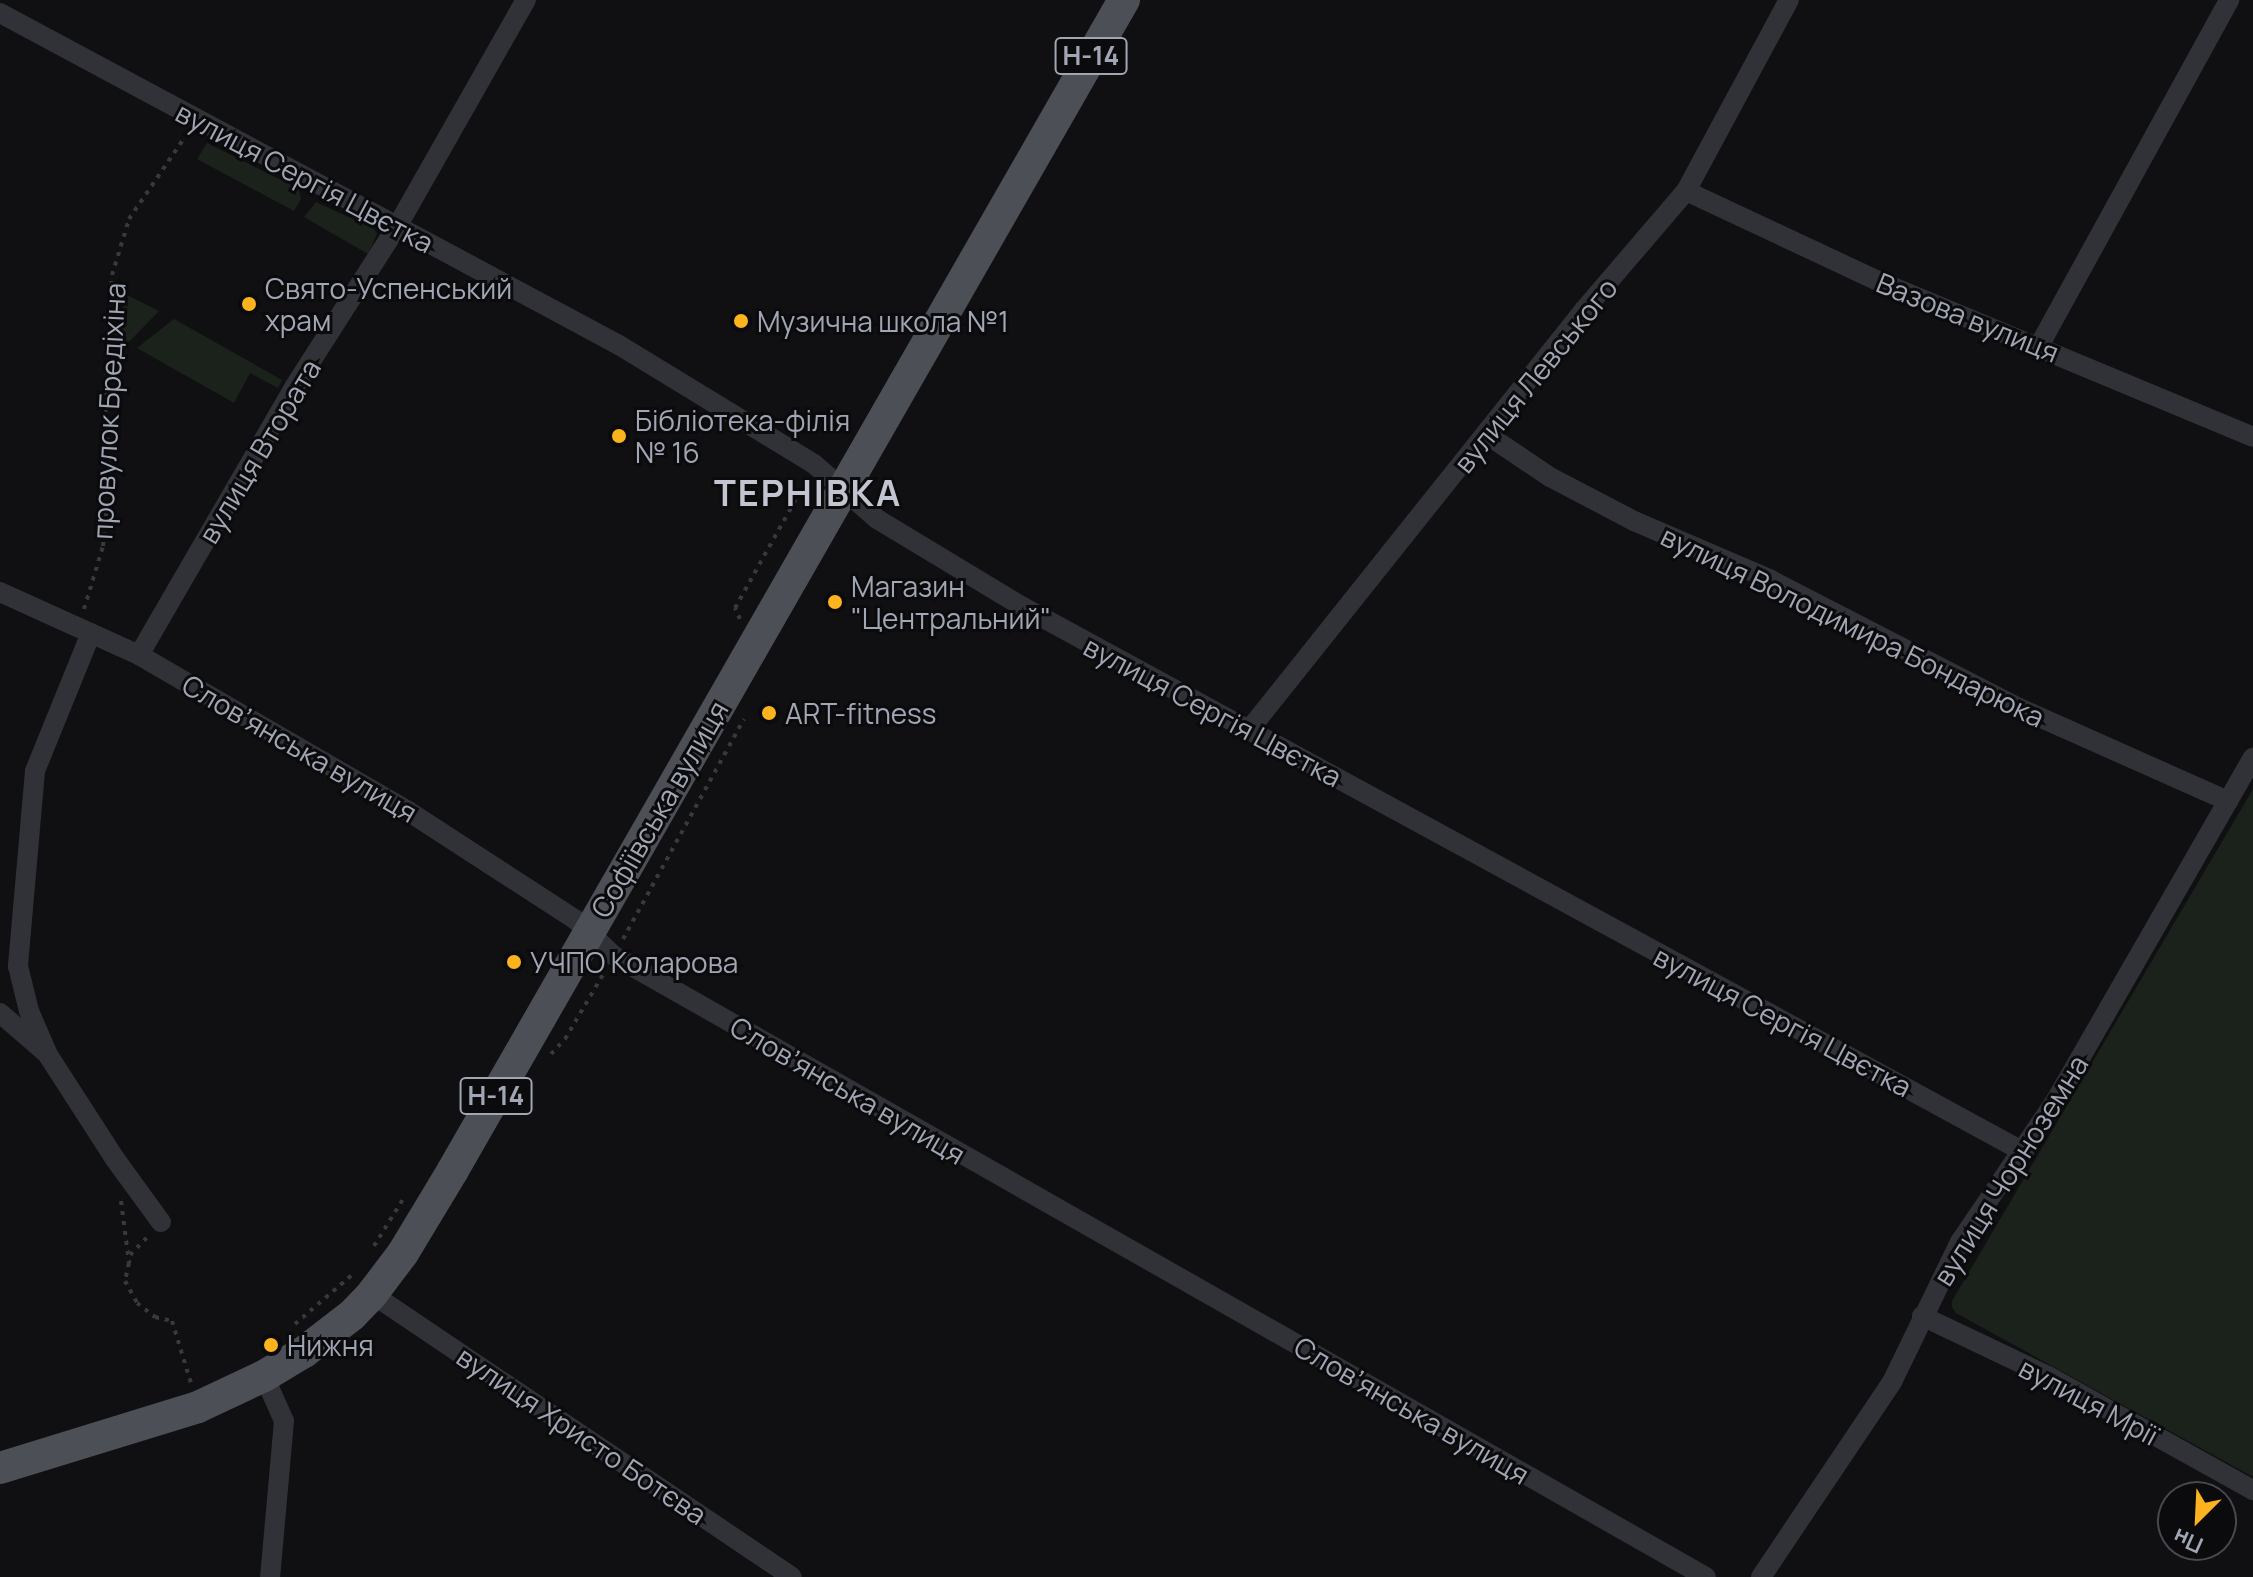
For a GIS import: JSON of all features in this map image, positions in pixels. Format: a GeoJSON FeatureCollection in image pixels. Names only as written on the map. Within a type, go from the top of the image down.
{"type":"FeatureCollection","features":[{"type":"Feature","properties":{"kind":"main road","name":"Софіївська вулиця"},"geometry":{"type":"LineString","coordinates":[[0,1468],[198,1407],[264,1376],[340,1324],[366,1281],[403,1253],[1124,0]]}},
{"type":"Feature","properties":{"kind":"street","name":"вулиця Втората"},"geometry":{"type":"LineString","coordinates":[[139,655],[295,386],[398,225],[526,0]]}},
{"type":"Feature","properties":{"kind":"street","name":"вулиця Левського"},"geometry":{"type":"LineString","coordinates":[[1249,730],[1584,310],[1686,191],[1789,0]]}},
{"type":"Feature","properties":{"kind":"street"},"geometry":{"type":"LineString","coordinates":[[2039,346],[2229,0]]}},
{"type":"Feature","properties":{"kind":"street","name":"вулиця Сергія Цвєтка"},"geometry":{"type":"LineString","coordinates":[[0,13],[619,345],[814,464],[877,519],[1023,607],[2024,1152]]}},
{"type":"Feature","properties":{"kind":"street","name":"Вазова вулиця"},"geometry":{"type":"LineString","coordinates":[[1686,191],[1876,280],[2253,437]]}},
{"type":"Feature","properties":{"kind":"street","name":"вулиця Володимира Бондарюка"},"geometry":{"type":"LineString","coordinates":[[1486,434],[1550,477],[1634,521],[1769,579],[2019,708],[2228,801]]}},
{"type":"Feature","properties":{"kind":"street","name":"Словʼянська вулиця"},"geometry":{"type":"LineString","coordinates":[[0,592],[139,655],[408,811],[576,920],[614,956],[1706,1577]]}},
{"type":"Feature","properties":{"kind":"street"},"geometry":{"type":"LineString","coordinates":[[84,630],[35,771],[18,966],[29,1011],[48,1055],[115,1159],[161,1222]]}},
{"type":"Feature","properties":{"kind":"street","name":"вулиця Чорноземна"},"geometry":{"type":"LineString","coordinates":[[1761,1577],[1892,1382],[1960,1242],[2024,1152],[2253,758]]}},
{"type":"Feature","properties":{"kind":"street"},"geometry":{"type":"LineString","coordinates":[[0,1013],[48,1055]]}},
{"type":"Feature","properties":{"kind":"street","name":"вулиця Христо Ботєва"},"geometry":{"type":"LineString","coordinates":[[366,1281],[792,1577]]}},
{"type":"Feature","properties":{"kind":"street","name":"вулиця Мрії"},"geometry":{"type":"LineString","coordinates":[[1922,1316],[2048,1376],[2253,1490]]}},
{"type":"Feature","properties":{"kind":"street"},"geometry":{"type":"LineString","coordinates":[[264,1376],[284,1421],[270,1577]]}},
{"type":"Feature","properties":{"kind":"path","name":"провулок Бредіхіна"},"geometry":{"type":"LineString","coordinates":[[84,630],[103,546],[110,472],[105,405],[112,275],[129,219],[197,119]]}},
{"type":"Feature","properties":{"kind":"path"},"geometry":{"type":"LineString","coordinates":[[742,623],[735,608],[814,464]]}},
{"type":"Feature","properties":{"kind":"path"},"geometry":{"type":"LineString","coordinates":[[115,1159],[129,1256],[125,1281],[137,1303],[155,1317],[172,1321],[192,1386],[205,1380]]}},
{"type":"Feature","properties":{"kind":"path"},"geometry":{"type":"LineString","coordinates":[[368,1255],[410,1188]]}},
{"type":"Feature","properties":{"kind":"path"},"geometry":{"type":"LineString","coordinates":[[129,1256],[161,1222]]}},
{"type":"Feature","properties":{"kind":"path"},"geometry":{"type":"LineString","coordinates":[[294,1325],[366,1281]]}},
{"type":"Feature","properties":{"kind":"shaded area"},"geometry":{"type":"Polygon","coordinates":[[[207,143],[299,189],[301,199],[294,211],[197,159],[207,143]]]}},
{"type":"Feature","properties":{"kind":"shaded area"},"geometry":{"type":"Polygon","coordinates":[[[316,202],[374,229],[377,234],[368,254],[304,217],[316,202]]]}},
{"type":"Feature","properties":{"kind":"shaded area"},"geometry":{"type":"Polygon","coordinates":[[[127,295],[159,311],[128,343],[114,336],[127,295]]]}},
{"type":"Feature","properties":{"kind":"shaded area"},"geometry":{"type":"Polygon","coordinates":[[[174,319],[282,380],[278,388],[250,373],[234,403],[137,348],[174,319]]]}},
{"type":"Feature","properties":{"kind":"shaded area"},"geometry":{"type":"Polygon","coordinates":[[[2253,789],[2253,1477],[1956,1313],[1952,1301],[2253,789]]]}},
{"type":"Feature","properties":{"kind":"place","name":"Свято-Успенський храм"},"geometry":{"type":"Point","coordinates":[249,304]}},
{"type":"Feature","properties":{"kind":"place","name":"Музична школа №1"},"geometry":{"type":"Point","coordinates":[741,321]}},
{"type":"Feature","properties":{"kind":"place","name":"Бібліотека-філія № 16"},"geometry":{"type":"Point","coordinates":[619,436]}},
{"type":"Feature","properties":{"kind":"place","name":"Магазин \"Центральний\""},"geometry":{"type":"Point","coordinates":[835,602]}},
{"type":"Feature","properties":{"kind":"place","name":"ART-fitness"},"geometry":{"type":"Point","coordinates":[769,713]}},
{"type":"Feature","properties":{"kind":"place","name":"УЧПО Коларова"},"geometry":{"type":"Point","coordinates":[514,962]}},
{"type":"Feature","properties":{"kind":"place","name":"Нижня"},"geometry":{"type":"Point","coordinates":[271,1345]}},
{"type":"Feature","properties":{"kind":"district","name":"ТЕРНІВКА"},"geometry":{"type":"Point","coordinates":[808,493]}}]}
